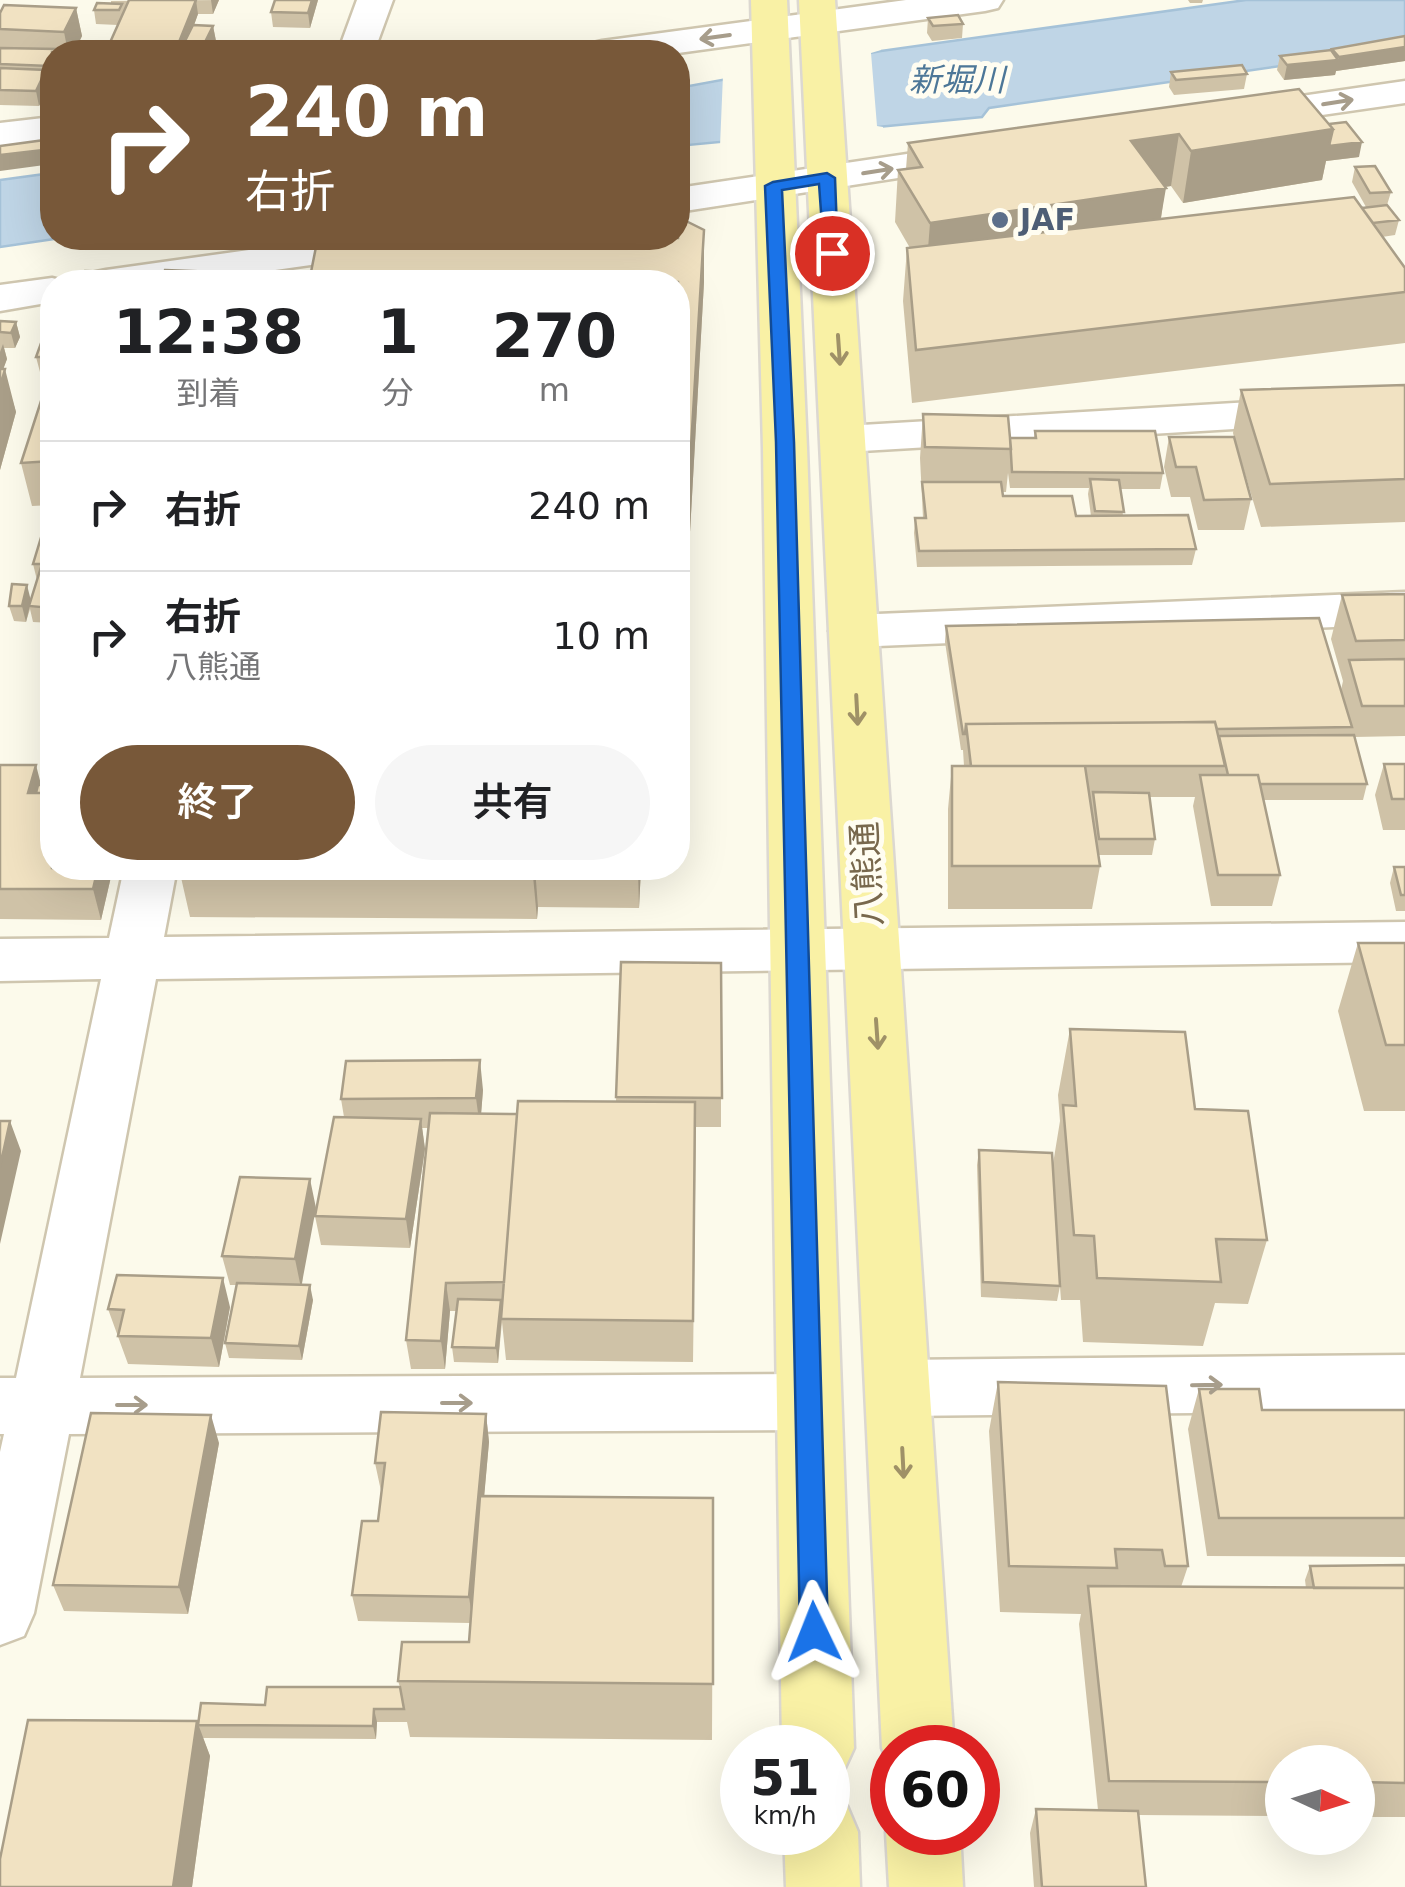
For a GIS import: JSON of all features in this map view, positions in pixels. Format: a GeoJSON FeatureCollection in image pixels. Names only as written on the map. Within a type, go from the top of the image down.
{"type":"FeatureCollection","features":[{"type":"Feature","properties":{"kind":"main road","name":"八熊通"},"geometry":{"type":"LineString","coordinates":[[818,23],[917,1725]]}},
{"type":"Feature","properties":{"kind":"main road","name":"八熊通"},"geometry":{"type":"LineString","coordinates":[[769,28],[785,442],[806,1402],[817,1725]]}},
{"type":"Feature","properties":{"kind":"main road"},"geometry":{"type":"LineString","coordinates":[[822,1855],[823,1887]]}},
{"type":"Feature","properties":{"kind":"main road"},"geometry":{"type":"LineString","coordinates":[[924,1855],[926,1887]]}},
{"type":"Feature","properties":{"kind":"street"},"geometry":{"type":"LineString","coordinates":[[360,40],[375,0]]}},
{"type":"Feature","properties":{"kind":"street"},"geometry":{"type":"LineString","coordinates":[[686,40],[985,0]]}},
{"type":"Feature","properties":{"kind":"street"},"geometry":{"type":"LineString","coordinates":[[1212,120],[1405,92]]}},
{"type":"Feature","properties":{"kind":"street"},"geometry":{"type":"LineString","coordinates":[[0,135],[40,130]]}},
{"type":"Feature","properties":{"kind":"street"},"geometry":{"type":"LineString","coordinates":[[690,196],[772,171],[826,163],[1020,150]]}},
{"type":"Feature","properties":{"kind":"street"},"geometry":{"type":"LineString","coordinates":[[277,270],[364,250]]}},
{"type":"Feature","properties":{"kind":"street"},"geometry":{"type":"LineString","coordinates":[[0,298],[40,292]]}},
{"type":"Feature","properties":{"kind":"street"},"geometry":{"type":"LineString","coordinates":[[845,439],[1405,406]]}},
{"type":"Feature","properties":{"kind":"street"},"geometry":{"type":"LineString","coordinates":[[853,631],[1405,608]]}},
{"type":"Feature","properties":{"kind":"street"},"geometry":{"type":"LineString","coordinates":[[0,1612],[22,1406],[148,880]]}},
{"type":"Feature","properties":{"kind":"street"},"geometry":{"type":"LineString","coordinates":[[0,960],[1405,942]]}},
{"type":"Feature","properties":{"kind":"street"},"geometry":{"type":"LineString","coordinates":[[899,1388],[1405,1384]]}},
{"type":"Feature","properties":{"kind":"street"},"geometry":{"type":"LineString","coordinates":[[22,1406],[806,1402]]}},
{"type":"Feature","properties":{"kind":"water","name":"新堀川"},"geometry":{"type":"Polygon","coordinates":[[[1246,0],[1405,0],[1405,48],[989,108],[982,117],[690,145],[690,86],[881,51],[1246,0]]]}},
{"type":"Feature","properties":{"kind":"water"},"geometry":{"type":"Polygon","coordinates":[[[40,175],[40,241],[0,247],[0,180],[40,175]]]}},
{"type":"Feature","properties":{"kind":"pier"},"geometry":{"type":"Polygon","coordinates":[[[881,46],[881,50],[871,53],[877,126],[883,127],[883,132],[720,146],[723,75],[881,46]]]}},
{"type":"Feature","properties":{"kind":"building"},"geometry":{"type":"Polygon","coordinates":[[[129,0],[196,0],[180,40],[111,40],[129,0]]]}},
{"type":"Feature","properties":{"kind":"building"},"geometry":{"type":"Polygon","coordinates":[[[275,0],[312,0],[308,13],[271,12],[275,0]]]}},
{"type":"Feature","properties":{"kind":"building"},"geometry":{"type":"Polygon","coordinates":[[[97,3],[122,4],[119,10],[94,10],[97,3]]]}},
{"type":"Feature","properties":{"kind":"building"},"geometry":{"type":"Polygon","coordinates":[[[4,5],[76,8],[64,32],[0,29],[4,5]]]}},
{"type":"Feature","properties":{"kind":"building"},"geometry":{"type":"Polygon","coordinates":[[[958,15],[963,24],[933,26],[928,18],[958,15]]]}},
{"type":"Feature","properties":{"kind":"building"},"geometry":{"type":"Polygon","coordinates":[[[193,25],[213,26],[206,40],[186,40],[193,25]]]}},
{"type":"Feature","properties":{"kind":"building"},"geometry":{"type":"Polygon","coordinates":[[[1405,36],[1405,47],[1339,57],[1332,49],[1405,36]]]}},
{"type":"Feature","properties":{"kind":"building"},"geometry":{"type":"Polygon","coordinates":[[[0,48],[40,49],[40,66],[0,64],[0,48]]]}},
{"type":"Feature","properties":{"kind":"building"},"geometry":{"type":"Polygon","coordinates":[[[1331,50],[1338,60],[1287,65],[1280,56],[1331,50]]]}},
{"type":"Feature","properties":{"kind":"building"},"geometry":{"type":"Polygon","coordinates":[[[1242,65],[1247,74],[1176,80],[1171,72],[1242,65]]]}},
{"type":"Feature","properties":{"kind":"building"},"geometry":{"type":"Polygon","coordinates":[[[0,68],[40,70],[36,91],[0,90],[0,68]]]}},
{"type":"Feature","properties":{"kind":"building"},"geometry":{"type":"Polygon","coordinates":[[[1299,89],[1333,129],[1191,151],[1179,134],[1131,141],[1166,188],[930,223],[898,170],[922,167],[908,143],[1299,89]]]}},
{"type":"Feature","properties":{"kind":"building"},"geometry":{"type":"Polygon","coordinates":[[[1346,122],[1362,142],[1329,146],[1333,129],[1329,124],[1346,122]]]}},
{"type":"Feature","properties":{"kind":"building"},"geometry":{"type":"Polygon","coordinates":[[[40,141],[40,150],[0,155],[0,146],[40,141]]]}},
{"type":"Feature","properties":{"kind":"building"},"geometry":{"type":"Polygon","coordinates":[[[1375,166],[1391,192],[1370,193],[1355,167],[1375,166]]]}},
{"type":"Feature","properties":{"kind":"building"},"geometry":{"type":"Polygon","coordinates":[[[1354,197],[1405,268],[1405,292],[916,350],[907,248],[1354,197]]]}},
{"type":"Feature","properties":{"kind":"building"},"geometry":{"type":"Polygon","coordinates":[[[1387,205],[1399,220],[1373,223],[1362,208],[1387,205]]]}},
{"type":"Feature","properties":{"kind":"building"},"geometry":{"type":"Polygon","coordinates":[[[690,223],[704,230],[690,464],[690,270],[311,270],[315,250],[690,250],[690,223]]]}},
{"type":"Feature","properties":{"kind":"building"},"geometry":{"type":"Polygon","coordinates":[[[0,321],[16,322],[11,333],[0,332],[0,321]]]}},
{"type":"Feature","properties":{"kind":"building"},"geometry":{"type":"Polygon","coordinates":[[[1405,385],[1405,479],[1270,484],[1241,390],[1405,385]]]}},
{"type":"Feature","properties":{"kind":"building"},"geometry":{"type":"Polygon","coordinates":[[[40,404],[40,462],[21,463],[40,404]]]}},
{"type":"Feature","properties":{"kind":"building"},"geometry":{"type":"Polygon","coordinates":[[[923,414],[1008,416],[1011,449],[925,447],[923,414]]]}},
{"type":"Feature","properties":{"kind":"building"},"geometry":{"type":"Polygon","coordinates":[[[1035,431],[1155,431],[1163,473],[1012,472],[1010,438],[1036,438],[1035,431]]]}},
{"type":"Feature","properties":{"kind":"building"},"geometry":{"type":"Polygon","coordinates":[[[1169,437],[1234,437],[1251,499],[1204,500],[1196,467],[1176,467],[1169,437]]]}},
{"type":"Feature","properties":{"kind":"building"},"geometry":{"type":"Polygon","coordinates":[[[1090,479],[1119,480],[1124,512],[1095,511],[1090,479]]]}},
{"type":"Feature","properties":{"kind":"building"},"geometry":{"type":"Polygon","coordinates":[[[922,482],[1001,482],[1003,496],[1072,496],[1076,516],[1188,515],[1196,549],[919,551],[915,518],[926,518],[922,482]]]}},
{"type":"Feature","properties":{"kind":"building"},"geometry":{"type":"Polygon","coordinates":[[[40,541],[40,564],[33,564],[40,541]]]}},
{"type":"Feature","properties":{"kind":"building"},"geometry":{"type":"Polygon","coordinates":[[[40,570],[40,607],[29,606],[40,570]]]}},
{"type":"Feature","properties":{"kind":"building"},"geometry":{"type":"Polygon","coordinates":[[[12,584],[27,585],[22,606],[9,606],[12,584]]]}},
{"type":"Feature","properties":{"kind":"building"},"geometry":{"type":"Polygon","coordinates":[[[1405,594],[1405,640],[1356,641],[1342,595],[1405,594]]]}},
{"type":"Feature","properties":{"kind":"building"},"geometry":{"type":"Polygon","coordinates":[[[1319,618],[1352,727],[1217,729],[1215,722],[966,724],[963,734],[946,626],[1319,618]]]}},
{"type":"Feature","properties":{"kind":"building"},"geometry":{"type":"Polygon","coordinates":[[[1405,659],[1405,706],[1362,706],[1349,660],[1405,659]]]}},
{"type":"Feature","properties":{"kind":"building"},"geometry":{"type":"Polygon","coordinates":[[[1215,722],[1225,766],[971,766],[966,724],[1215,722]]]}},
{"type":"Feature","properties":{"kind":"building"},"geometry":{"type":"Polygon","coordinates":[[[1354,735],[1367,784],[1260,784],[1258,775],[1228,775],[1219,736],[1354,735]]]}},
{"type":"Feature","properties":{"kind":"building"},"geometry":{"type":"Polygon","coordinates":[[[1384,764],[1405,764],[1405,799],[1392,799],[1384,764]]]}},
{"type":"Feature","properties":{"kind":"building"},"geometry":{"type":"Polygon","coordinates":[[[0,765],[36,765],[28,793],[40,793],[40,880],[95,880],[93,889],[0,889],[0,765]]]}},
{"type":"Feature","properties":{"kind":"building"},"geometry":{"type":"Polygon","coordinates":[[[952,766],[1085,766],[1100,866],[952,866],[952,766]]]}},
{"type":"Feature","properties":{"kind":"building"},"geometry":{"type":"Polygon","coordinates":[[[1200,775],[1258,775],[1280,875],[1218,875],[1200,775]]]}},
{"type":"Feature","properties":{"kind":"building"},"geometry":{"type":"Polygon","coordinates":[[[1093,792],[1149,793],[1155,839],[1099,839],[1093,792]]]}},
{"type":"Feature","properties":{"kind":"building"},"geometry":{"type":"Polygon","coordinates":[[[1394,867],[1405,867],[1405,895],[1401,895],[1394,867]]]}},
{"type":"Feature","properties":{"kind":"building"},"geometry":{"type":"Polygon","coordinates":[[[1358,943],[1405,943],[1405,1045],[1386,1045],[1358,943]]]}},
{"type":"Feature","properties":{"kind":"building"},"geometry":{"type":"Polygon","coordinates":[[[621,962],[721,963],[722,1098],[616,1097],[621,962]]]}},
{"type":"Feature","properties":{"kind":"building"},"geometry":{"type":"Polygon","coordinates":[[[1070,1029],[1185,1032],[1195,1109],[1248,1111],[1267,1240],[1216,1239],[1221,1282],[1097,1278],[1094,1236],[1074,1235],[1063,1105],[1076,1106],[1070,1029]]]}},
{"type":"Feature","properties":{"kind":"building"},"geometry":{"type":"Polygon","coordinates":[[[480,1060],[476,1098],[341,1099],[346,1061],[480,1060]]]}},
{"type":"Feature","properties":{"kind":"building"},"geometry":{"type":"Polygon","coordinates":[[[518,1101],[695,1102],[693,1321],[501,1319],[518,1101]]]}},
{"type":"Feature","properties":{"kind":"building"},"geometry":{"type":"Polygon","coordinates":[[[430,1113],[517,1114],[504,1282],[446,1283],[441,1341],[406,1340],[430,1113]]]}},
{"type":"Feature","properties":{"kind":"building"},"geometry":{"type":"Polygon","coordinates":[[[334,1117],[421,1119],[406,1219],[315,1216],[334,1117]]]}},
{"type":"Feature","properties":{"kind":"building"},"geometry":{"type":"Polygon","coordinates":[[[0,1121],[10,1121],[0,1167],[0,1121]]]}},
{"type":"Feature","properties":{"kind":"building"},"geometry":{"type":"Polygon","coordinates":[[[979,1150],[1052,1153],[1060,1286],[983,1282],[979,1150]]]}},
{"type":"Feature","properties":{"kind":"building"},"geometry":{"type":"Polygon","coordinates":[[[240,1177],[310,1179],[295,1259],[222,1256],[240,1177]]]}},
{"type":"Feature","properties":{"kind":"building"},"geometry":{"type":"Polygon","coordinates":[[[117,1275],[223,1278],[211,1338],[118,1336],[124,1310],[108,1309],[117,1275]]]}},
{"type":"Feature","properties":{"kind":"building"},"geometry":{"type":"Polygon","coordinates":[[[237,1283],[310,1285],[299,1346],[225,1343],[237,1283]]]}},
{"type":"Feature","properties":{"kind":"building"},"geometry":{"type":"Polygon","coordinates":[[[458,1299],[501,1300],[496,1348],[452,1347],[458,1299]]]}},
{"type":"Feature","properties":{"kind":"building"},"geometry":{"type":"Polygon","coordinates":[[[998,1382],[1166,1386],[1188,1566],[1165,1566],[1162,1550],[1115,1549],[1117,1568],[1009,1566],[998,1382]]]}},
{"type":"Feature","properties":{"kind":"building"},"geometry":{"type":"Polygon","coordinates":[[[1199,1389],[1259,1389],[1262,1410],[1405,1410],[1405,1518],[1219,1518],[1199,1389]]]}},
{"type":"Feature","properties":{"kind":"building"},"geometry":{"type":"Polygon","coordinates":[[[381,1412],[486,1414],[469,1597],[352,1595],[362,1521],[378,1521],[385,1463],[375,1463],[381,1412]]]}},
{"type":"Feature","properties":{"kind":"building"},"geometry":{"type":"Polygon","coordinates":[[[91,1413],[211,1415],[179,1587],[53,1585],[91,1413]]]}},
{"type":"Feature","properties":{"kind":"building"},"geometry":{"type":"Polygon","coordinates":[[[480,1496],[713,1498],[713,1684],[398,1681],[402,1642],[469,1642],[480,1496]]]}},
{"type":"Feature","properties":{"kind":"building"},"geometry":{"type":"Polygon","coordinates":[[[1405,1565],[1405,1588],[1314,1588],[1310,1566],[1405,1565]]]}},
{"type":"Feature","properties":{"kind":"building"},"geometry":{"type":"Polygon","coordinates":[[[1088,1586],[1405,1588],[1405,1783],[1375,1782],[1375,1745],[1265,1745],[1265,1782],[1109,1781],[1088,1586]]]}},
{"type":"Feature","properties":{"kind":"building"},"geometry":{"type":"Polygon","coordinates":[[[267,1687],[400,1687],[404,1709],[374,1709],[373,1726],[198,1725],[201,1703],[265,1705],[267,1687]]]}},
{"type":"Feature","properties":{"kind":"building"},"geometry":{"type":"Polygon","coordinates":[[[28,1720],[197,1721],[173,1887],[0,1887],[0,1859],[28,1720]]]}},
{"type":"Feature","properties":{"kind":"building"},"geometry":{"type":"Polygon","coordinates":[[[1036,1809],[1138,1811],[1146,1887],[1042,1887],[1036,1809]]]}},
{"type":"Feature","properties":{"kind":"place","name":"JAF"},"geometry":{"type":"Point","coordinates":[1000,220]}},
{"type":"Feature","properties":{"kind":"route"},"geometry":{"type":"LineString","coordinates":[[814,1632],[785,442],[773,186],[827,178],[832,253]]}}]}
